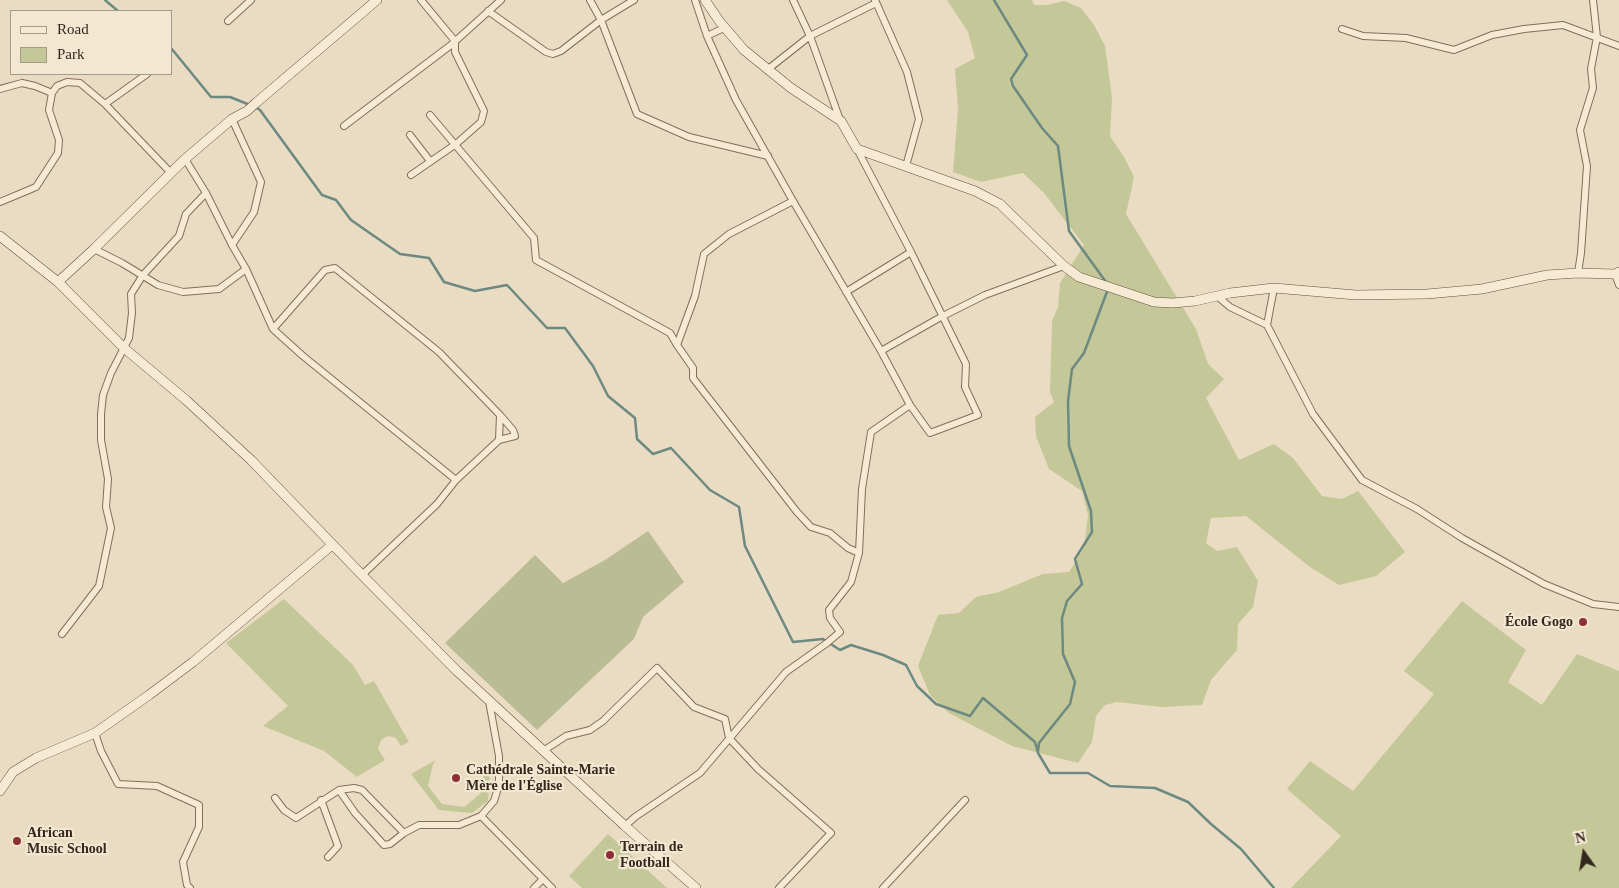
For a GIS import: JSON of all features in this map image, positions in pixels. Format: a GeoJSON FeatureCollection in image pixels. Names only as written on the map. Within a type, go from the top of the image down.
{"type":"FeatureCollection","features":[{"type":"Feature","properties":{"kind":"street"},"geometry":{"type":"LineString","coordinates":[[228,21],[251,0]]}},
{"type":"Feature","properties":{"kind":"street"},"geometry":{"type":"LineString","coordinates":[[58,282],[185,159],[232,119],[247,111],[377,0]]}},
{"type":"Feature","properties":{"kind":"street"},"geometry":{"type":"LineString","coordinates":[[410,175],[456,144],[481,122],[484,110],[456,52],[455,40],[420,0]]}},
{"type":"Feature","properties":{"kind":"street"},"geometry":{"type":"LineString","coordinates":[[344,126],[425,65],[502,0]]}},
{"type":"Feature","properties":{"kind":"street"},"geometry":{"type":"LineString","coordinates":[[590,0],[601,20],[637,114],[689,137],[768,156]]}},
{"type":"Feature","properties":{"kind":"street"},"geometry":{"type":"LineString","coordinates":[[488,11],[546,52],[553,54],[561,51],[601,20],[634,0]]}},
{"type":"Feature","properties":{"kind":"street"},"geometry":{"type":"LineString","coordinates":[[695,0],[707,36],[736,100],[792,201],[881,351],[910,406],[930,433],[978,415],[966,387],[966,364],[911,252],[841,121],[810,36],[793,0]]}},
{"type":"Feature","properties":{"kind":"street"},"geometry":{"type":"LineString","coordinates":[[705,0],[724,28],[744,50],[767,70],[841,121]]}},
{"type":"Feature","properties":{"kind":"street"},"geometry":{"type":"LineString","coordinates":[[1578,273],[1587,166],[1580,130],[1592,88],[1591,69],[1596,37],[1593,0]]}},
{"type":"Feature","properties":{"kind":"street"},"geometry":{"type":"LineString","coordinates":[[767,70],[810,36],[876,2],[907,72],[920,119],[906,166]]}},
{"type":"Feature","properties":{"kind":"street"},"geometry":{"type":"LineString","coordinates":[[1342,29],[1363,36],[1406,38],[1454,50],[1492,35],[1563,25],[1619,46]]}},
{"type":"Feature","properties":{"kind":"street"},"geometry":{"type":"LineString","coordinates":[[707,36],[724,28]]}},
{"type":"Feature","properties":{"kind":"street"},"geometry":{"type":"LineString","coordinates":[[105,104],[145,75]]}},
{"type":"Feature","properties":{"kind":"street"},"geometry":{"type":"LineString","coordinates":[[0,202],[36,186],[58,153],[59,140],[49,110],[52,93],[57,86],[67,82],[80,82],[105,104],[171,173]]}},
{"type":"Feature","properties":{"kind":"street"},"geometry":{"type":"LineString","coordinates":[[0,89],[22,83],[52,93]]}},
{"type":"Feature","properties":{"kind":"street"},"geometry":{"type":"LineString","coordinates":[[430,115],[534,238],[536,260],[670,333],[694,368],[694,378],[797,512],[811,527],[830,533],[848,548],[859,553]]}},
{"type":"Feature","properties":{"kind":"street"},"geometry":{"type":"LineString","coordinates":[[232,119],[261,182],[254,212],[232,245]]}},
{"type":"Feature","properties":{"kind":"street"},"geometry":{"type":"LineString","coordinates":[[410,135],[430,161]]}},
{"type":"Feature","properties":{"kind":"street"},"geometry":{"type":"LineString","coordinates":[[857,149],[975,191],[1000,204],[1064,266],[1079,277],[1154,302],[1196,301],[1250,290],[1274,288],[1356,295],[1427,294],[1482,289],[1547,275],[1578,273],[1617,273],[1619,285]]}},
{"type":"Feature","properties":{"kind":"street"},"geometry":{"type":"LineString","coordinates":[[185,159],[246,269],[273,329],[303,356],[456,480]]}},
{"type":"Feature","properties":{"kind":"street"},"geometry":{"type":"LineString","coordinates":[[62,634],[100,586],[111,528],[106,507],[108,479],[101,440],[101,414],[103,396],[111,373],[129,338],[132,313],[130,294],[143,275],[179,236],[186,214],[206,194]]}},
{"type":"Feature","properties":{"kind":"street"},"geometry":{"type":"LineString","coordinates":[[677,345],[695,296],[704,254],[728,234],[792,201]]}},
{"type":"Feature","properties":{"kind":"street"},"geometry":{"type":"LineString","coordinates":[[0,236],[58,282],[124,348],[186,400],[251,460],[332,545],[457,670],[542,751],[696,888]]}},
{"type":"Feature","properties":{"kind":"street"},"geometry":{"type":"LineString","coordinates":[[94,249],[158,285],[183,292],[219,289],[246,269]]}},
{"type":"Feature","properties":{"kind":"street"},"geometry":{"type":"LineString","coordinates":[[846,292],[911,252]]}},
{"type":"Feature","properties":{"kind":"street"},"geometry":{"type":"LineString","coordinates":[[881,351],[941,316],[984,295],[1064,266]]}},
{"type":"Feature","properties":{"kind":"street"},"geometry":{"type":"LineString","coordinates":[[273,329],[325,270],[335,268],[439,352],[513,430],[515,436],[499,440],[456,480],[437,504],[362,575]]}},
{"type":"Feature","properties":{"kind":"street"},"geometry":{"type":"LineString","coordinates":[[1267,325],[1274,288]]}},
{"type":"Feature","properties":{"kind":"street"},"geometry":{"type":"LineString","coordinates":[[1218,296],[1230,307],[1267,325],[1313,414],[1362,480],[1417,509],[1462,538],[1544,584],[1593,604],[1619,607]]}},
{"type":"Feature","properties":{"kind":"street"},"geometry":{"type":"LineString","coordinates":[[625,826],[635,817],[700,773],[786,672],[840,632],[830,618],[829,610],[852,582],[859,553],[862,489],[871,432],[910,406]]}},
{"type":"Feature","properties":{"kind":"street"},"geometry":{"type":"LineString","coordinates":[[499,440],[500,415]]}},
{"type":"Feature","properties":{"kind":"street"},"geometry":{"type":"LineString","coordinates":[[0,791],[13,772],[36,758],[95,733],[193,662],[332,545]]}},
{"type":"Feature","properties":{"kind":"street"},"geometry":{"type":"LineString","coordinates":[[542,751],[566,736],[590,730],[603,721],[657,668],[694,707],[725,719],[729,738],[758,769],[831,833],[779,888]]}},
{"type":"Feature","properties":{"kind":"street"},"geometry":{"type":"LineString","coordinates":[[339,790],[355,813],[384,845],[390,844],[418,825],[459,825],[481,816],[494,801],[499,785],[499,756],[488,699]]}},
{"type":"Feature","properties":{"kind":"street"},"geometry":{"type":"LineString","coordinates":[[95,733],[101,751],[118,784],[157,786],[199,805],[199,827],[184,862],[187,885],[190,888]]}},
{"type":"Feature","properties":{"kind":"street"},"geometry":{"type":"LineString","coordinates":[[275,798],[284,810],[296,818],[339,790],[354,788],[362,790],[404,833]]}},
{"type":"Feature","properties":{"kind":"street"},"geometry":{"type":"LineString","coordinates":[[321,800],[338,846],[328,857]]}},
{"type":"Feature","properties":{"kind":"street"},"geometry":{"type":"LineString","coordinates":[[883,888],[965,800]]}},
{"type":"Feature","properties":{"kind":"street"},"geometry":{"type":"LineString","coordinates":[[481,816],[552,888]]}},
{"type":"Feature","properties":{"kind":"street"},"geometry":{"type":"LineString","coordinates":[[534,888],[543,879]]}},
{"type":"Feature","properties":{"kind":"green space"},"geometry":{"type":"Polygon","coordinates":[[[947,0],[1032,0],[1034,5],[1047,5],[1064,1],[1081,8],[1094,25],[1105,46],[1112,98],[1110,136],[1134,177],[1126,214],[1196,329],[1208,364],[1224,379],[1206,398],[1239,460],[1274,444],[1293,458],[1322,496],[1342,499],[1358,491],[1405,552],[1376,576],[1339,585],[1310,567],[1246,516],[1211,518],[1206,543],[1217,551],[1237,547],[1258,581],[1253,607],[1238,624],[1237,650],[1211,680],[1202,705],[1162,707],[1117,702],[1105,705],[1096,716],[1092,742],[1078,763],[1012,746],[949,713],[930,695],[918,666],[938,615],[959,613],[976,597],[999,592],[1043,574],[1069,572],[1084,548],[1088,515],[1082,491],[1049,469],[1036,436],[1035,417],[1054,402],[1050,392],[1052,321],[1058,307],[1060,283],[1084,245],[1044,193],[1023,173],[981,182],[953,172],[958,109],[955,69],[975,58],[968,32],[947,0]]]}},
{"type":"Feature","properties":{"kind":"green space"},"geometry":{"type":"Polygon","coordinates":[[[648,531],[684,582],[643,617],[634,639],[537,730],[445,643],[535,555],[563,583],[605,560],[648,531]]]}},
{"type":"Feature","properties":{"kind":"green space"},"geometry":{"type":"Polygon","coordinates":[[[284,599],[353,665],[365,685],[374,681],[409,742],[401,746],[396,738],[388,736],[381,740],[378,749],[385,760],[357,777],[324,751],[263,726],[288,706],[226,643],[284,599]]]}},
{"type":"Feature","properties":{"kind":"green space"},"geometry":{"type":"Polygon","coordinates":[[[1462,601],[1526,650],[1508,682],[1542,705],[1577,654],[1619,671],[1619,888],[1291,888],[1341,836],[1287,789],[1310,761],[1353,791],[1434,694],[1404,671],[1462,601]]]}},
{"type":"Feature","properties":{"kind":"green space"},"geometry":{"type":"Polygon","coordinates":[[[436,760],[433,764],[428,786],[442,804],[464,807],[481,793],[484,771],[490,771],[488,801],[472,813],[439,810],[411,774],[436,760]]]}},
{"type":"Feature","properties":{"kind":"green space","name":"Terrain de Football"},"geometry":{"type":"Polygon","coordinates":[[[608,834],[667,888],[582,888],[569,876],[608,834]]]}},
{"type":"Feature","properties":{"kind":"waterway"},"geometry":{"type":"LineString","coordinates":[[105,0],[117,10]]}},
{"type":"Feature","properties":{"kind":"waterway"},"geometry":{"type":"LineString","coordinates":[[994,0],[1027,55],[1011,79],[1013,86],[1042,128],[1058,146],[1069,231],[1106,282]]}},
{"type":"Feature","properties":{"kind":"waterway"},"geometry":{"type":"LineString","coordinates":[[172,49],[211,97],[230,97],[250,105]]}},
{"type":"Feature","properties":{"kind":"waterway"},"geometry":{"type":"LineString","coordinates":[[255,107],[260,110],[322,195],[336,200],[351,220],[400,254],[429,258],[444,282],[475,291],[507,285],[547,328],[565,328],[593,366],[608,396],[635,418],[637,439],[653,454],[671,448],[710,490],[739,507],[745,546],[793,642],[823,639],[840,650],[851,645],[883,655],[906,665],[917,686],[936,704],[970,716],[983,698],[1035,742],[1038,753],[1050,773],[1088,773],[1110,786],[1155,788],[1188,802],[1241,849],[1274,888]]}},
{"type":"Feature","properties":{"kind":"waterway"},"geometry":{"type":"LineString","coordinates":[[1038,751],[1039,743],[1070,704],[1075,682],[1063,654],[1062,618],[1067,601],[1082,584],[1075,559],[1092,532],[1091,511],[1069,446],[1068,401],[1072,369],[1084,353],[1108,289]]}},
{"type":"Feature","properties":{"kind":"place","name":"École Gogo"},"geometry":{"type":"Point","coordinates":[1583,622]}},
{"type":"Feature","properties":{"kind":"place","name":"Cathédrale Sainte-Marie Mère de l'Église"},"geometry":{"type":"Point","coordinates":[456,778]}},
{"type":"Feature","properties":{"kind":"place","name":"African Music School"},"geometry":{"type":"Point","coordinates":[17,841]}},
{"type":"Feature","properties":{"kind":"place","name":"Terrain de Football"},"geometry":{"type":"Point","coordinates":[610,855]}}]}
